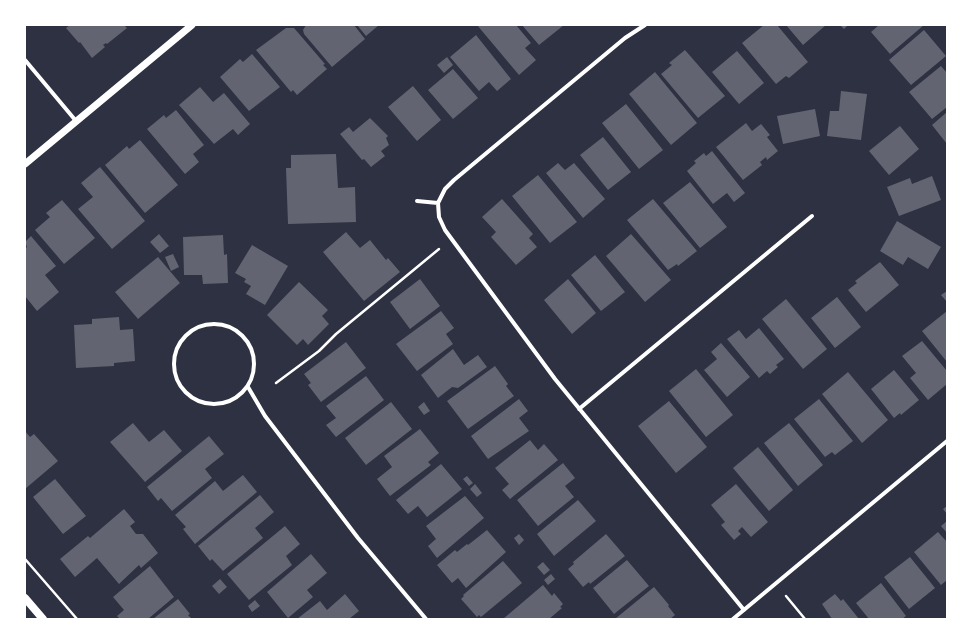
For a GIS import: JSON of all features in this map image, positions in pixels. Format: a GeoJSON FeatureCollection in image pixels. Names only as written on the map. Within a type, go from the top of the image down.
{"type":"FeatureCollection","features":[{"type":"Feature","properties":{"kind":"main road"},"geometry":{"type":"LineString","coordinates":[[25,598],[43,619]]}},
{"type":"Feature","properties":{"kind":"street"},"geometry":{"type":"LineString","coordinates":[[25,164],[192,25]]}},
{"type":"Feature","properties":{"kind":"street"},"geometry":{"type":"LineString","coordinates":[[645,25],[625,38],[454,180],[445,189],[438,203],[439,217],[445,230],[579,409],[744,610]]}},
{"type":"Feature","properties":{"kind":"street"},"geometry":{"type":"LineString","coordinates":[[25,60],[76,121]]}},
{"type":"Feature","properties":{"kind":"street"},"geometry":{"type":"LineString","coordinates":[[416,201],[438,203]]}},
{"type":"Feature","properties":{"kind":"street"},"geometry":{"type":"LineString","coordinates":[[579,409],[812,216]]}},
{"type":"Feature","properties":{"kind":"street"},"geometry":{"type":"LineString","coordinates":[[206,324],[220,324],[233,328],[244,336],[252,347],[255,360],[254,374],[248,387],[239,396],[228,403],[215,405],[202,403],[190,397],[181,388],[175,376],[174,363],[176,350],[183,338],[193,329],[206,324]]}},
{"type":"Feature","properties":{"kind":"street"},"geometry":{"type":"LineString","coordinates":[[248,387],[266,416],[358,538],[426,619]]}},
{"type":"Feature","properties":{"kind":"street"},"geometry":{"type":"LineString","coordinates":[[733,619],[947,441]]}},
{"type":"Feature","properties":{"kind":"path"},"geometry":{"type":"LineString","coordinates":[[276,383],[319,351],[336,334],[438,249]]}},
{"type":"Feature","properties":{"kind":"path"},"geometry":{"type":"LineString","coordinates":[[25,558],[77,619]]}},
{"type":"Feature","properties":{"kind":"path"},"geometry":{"type":"LineString","coordinates":[[786,596],[805,619]]}},
{"type":"Feature","properties":{"kind":"building"},"geometry":{"type":"Polygon","coordinates":[[[70,25],[124,25],[127,28],[107,44],[106,43],[103,45],[105,47],[92,58],[80,42],[79,43],[66,28],[70,25]]]}},
{"type":"Feature","properties":{"kind":"building"},"geometry":{"type":"Polygon","coordinates":[[[306,25],[354,25],[365,39],[332,67],[304,34],[303,30],[306,25]]]}},
{"type":"Feature","properties":{"kind":"building"},"geometry":{"type":"Polygon","coordinates":[[[357,25],[379,25],[366,36],[357,25]]]}},
{"type":"Feature","properties":{"kind":"building"},"geometry":{"type":"Polygon","coordinates":[[[477,25],[516,25],[531,43],[525,48],[536,60],[519,75],[477,25]]]}},
{"type":"Feature","properties":{"kind":"building"},"geometry":{"type":"Polygon","coordinates":[[[522,25],[564,25],[539,45],[522,25]]]}},
{"type":"Feature","properties":{"kind":"building"},"geometry":{"type":"Polygon","coordinates":[[[764,25],[777,25],[808,62],[789,78],[786,76],[776,84],[742,43],[764,25]]]}},
{"type":"Feature","properties":{"kind":"building"},"geometry":{"type":"Polygon","coordinates":[[[786,25],[826,25],[803,45],[786,25]]]}},
{"type":"Feature","properties":{"kind":"building"},"geometry":{"type":"Polygon","coordinates":[[[840,25],[848,25],[844,29],[840,25]]]}},
{"type":"Feature","properties":{"kind":"building"},"geometry":{"type":"Polygon","coordinates":[[[879,25],[924,25],[890,54],[871,32],[879,25]]]}},
{"type":"Feature","properties":{"kind":"building"},"geometry":{"type":"Polygon","coordinates":[[[286,28],[294,28],[325,64],[323,65],[327,69],[297,95],[293,90],[291,92],[256,50],[286,28]]]}},
{"type":"Feature","properties":{"kind":"building"},"geometry":{"type":"Polygon","coordinates":[[[924,30],[946,56],[911,85],[889,60],[924,30]]]}},
{"type":"Feature","properties":{"kind":"building"},"geometry":{"type":"Polygon","coordinates":[[[476,35],[511,79],[497,91],[489,82],[479,91],[450,57],[476,35]]]}},
{"type":"Feature","properties":{"kind":"building"},"geometry":{"type":"Polygon","coordinates":[[[685,50],[725,96],[698,118],[661,74],[672,65],[669,63],[685,50]]]}},
{"type":"Feature","properties":{"kind":"building"},"geometry":{"type":"Polygon","coordinates":[[[737,51],[764,83],[739,104],[712,72],[737,51]]]}},
{"type":"Feature","properties":{"kind":"building"},"geometry":{"type":"Polygon","coordinates":[[[252,54],[280,87],[249,111],[220,77],[240,59],[243,62],[252,54]]]}},
{"type":"Feature","properties":{"kind":"building"},"geometry":{"type":"Polygon","coordinates":[[[447,57],[453,65],[444,73],[437,65],[447,57]]]}},
{"type":"Feature","properties":{"kind":"building"},"geometry":{"type":"Polygon","coordinates":[[[941,66],[947,73],[947,107],[932,119],[909,92],[941,66]]]}},
{"type":"Feature","properties":{"kind":"building"},"geometry":{"type":"Polygon","coordinates":[[[453,69],[478,98],[453,119],[428,90],[453,69]]]}},
{"type":"Feature","properties":{"kind":"building"},"geometry":{"type":"Polygon","coordinates":[[[655,72],[697,123],[671,145],[629,94],[655,72]]]}},
{"type":"Feature","properties":{"kind":"building"},"geometry":{"type":"Polygon","coordinates":[[[413,86],[441,120],[417,141],[388,107],[413,86]]]}},
{"type":"Feature","properties":{"kind":"building"},"geometry":{"type":"Polygon","coordinates":[[[200,87],[213,102],[224,93],[250,124],[238,135],[233,129],[214,144],[179,105],[200,87]]]}},
{"type":"Feature","properties":{"kind":"building"},"geometry":{"type":"Polygon","coordinates":[[[841,91],[867,94],[861,140],[827,136],[830,111],[839,111],[841,91]]]}},
{"type":"Feature","properties":{"kind":"building"},"geometry":{"type":"Polygon","coordinates":[[[626,104],[663,150],[639,169],[602,123],[626,104]]]}},
{"type":"Feature","properties":{"kind":"building"},"geometry":{"type":"Polygon","coordinates":[[[815,109],[820,136],[783,144],[777,116],[815,109]]]}},
{"type":"Feature","properties":{"kind":"building"},"geometry":{"type":"Polygon","coordinates":[[[176,110],[204,145],[193,154],[199,162],[185,174],[147,129],[164,115],[166,118],[176,110]]]}},
{"type":"Feature","properties":{"kind":"building"},"geometry":{"type":"Polygon","coordinates":[[[947,112],[947,144],[932,125],[947,112]]]}},
{"type":"Feature","properties":{"kind":"building"},"geometry":{"type":"Polygon","coordinates":[[[370,118],[388,136],[386,138],[389,145],[381,151],[385,156],[371,167],[364,159],[362,160],[340,134],[349,127],[353,132],[370,118]]]}},
{"type":"Feature","properties":{"kind":"building"},"geometry":{"type":"Polygon","coordinates":[[[746,123],[752,131],[761,124],[770,135],[767,137],[778,151],[767,160],[766,157],[760,162],[762,165],[743,180],[716,147],[746,123]]]}},
{"type":"Feature","properties":{"kind":"building"},"geometry":{"type":"Polygon","coordinates":[[[900,126],[919,149],[889,175],[869,151],[900,126]]]}},
{"type":"Feature","properties":{"kind":"building"},"geometry":{"type":"Polygon","coordinates":[[[603,137],[631,172],[608,190],[580,155],[603,137]]]}},
{"type":"Feature","properties":{"kind":"building"},"geometry":{"type":"Polygon","coordinates":[[[140,140],[178,185],[145,213],[105,165],[127,146],[129,149],[140,140]]]}},
{"type":"Feature","properties":{"kind":"building"},"geometry":{"type":"Polygon","coordinates":[[[712,151],[745,193],[734,202],[727,193],[713,204],[687,171],[696,163],[694,161],[704,153],[706,156],[712,151]]]}},
{"type":"Feature","properties":{"kind":"building"},"geometry":{"type":"Polygon","coordinates":[[[336,154],[338,188],[355,187],[356,222],[288,224],[286,168],[291,168],[291,155],[336,154]]]}},
{"type":"Feature","properties":{"kind":"building"},"geometry":{"type":"Polygon","coordinates":[[[558,163],[565,170],[574,163],[605,199],[583,218],[546,173],[558,163]]]}},
{"type":"Feature","properties":{"kind":"building"},"geometry":{"type":"Polygon","coordinates":[[[100,167],[145,221],[112,249],[78,209],[93,197],[81,183],[100,167]]]}},
{"type":"Feature","properties":{"kind":"building"},"geometry":{"type":"Polygon","coordinates":[[[538,175],[577,222],[550,243],[512,196],[538,175]]]}},
{"type":"Feature","properties":{"kind":"building"},"geometry":{"type":"Polygon","coordinates":[[[932,176],[941,200],[899,216],[887,187],[910,178],[912,184],[932,176]]]}},
{"type":"Feature","properties":{"kind":"building"},"geometry":{"type":"Polygon","coordinates":[[[690,182],[727,227],[700,248],[663,203],[690,182]]]}},
{"type":"Feature","properties":{"kind":"building"},"geometry":{"type":"Polygon","coordinates":[[[502,199],[533,234],[529,238],[537,247],[516,265],[491,237],[496,232],[482,217],[502,199]]]}},
{"type":"Feature","properties":{"kind":"building"},"geometry":{"type":"Polygon","coordinates":[[[653,199],[697,251],[678,266],[677,264],[668,270],[627,220],[653,199]]]}},
{"type":"Feature","properties":{"kind":"building"},"geometry":{"type":"Polygon","coordinates":[[[62,200],[95,238],[64,264],[35,230],[50,217],[46,213],[62,200]]]}},
{"type":"Feature","properties":{"kind":"building"},"geometry":{"type":"Polygon","coordinates":[[[897,221],[941,247],[928,269],[908,257],[903,265],[880,251],[897,221]]]}},
{"type":"Feature","properties":{"kind":"building"},"geometry":{"type":"Polygon","coordinates":[[[346,232],[360,248],[370,240],[386,260],[388,258],[400,272],[364,301],[323,252],[346,232]]]}},
{"type":"Feature","properties":{"kind":"building"},"geometry":{"type":"Polygon","coordinates":[[[159,234],[169,246],[160,253],[150,242],[159,234]]]}},
{"type":"Feature","properties":{"kind":"building"},"geometry":{"type":"Polygon","coordinates":[[[631,234],[671,280],[645,302],[606,256],[631,234]]]}},
{"type":"Feature","properties":{"kind":"building"},"geometry":{"type":"Polygon","coordinates":[[[223,235],[224,255],[227,254],[228,283],[203,284],[202,275],[184,275],[183,237],[223,235]]]}},
{"type":"Feature","properties":{"kind":"building"},"geometry":{"type":"Polygon","coordinates":[[[31,236],[56,266],[45,275],[59,292],[37,311],[25,296],[25,249],[27,247],[25,242],[31,236]]]}},
{"type":"Feature","properties":{"kind":"building"},"geometry":{"type":"Polygon","coordinates":[[[252,245],[288,266],[265,305],[246,294],[251,286],[244,282],[246,279],[235,273],[252,245]]]}},
{"type":"Feature","properties":{"kind":"building"},"geometry":{"type":"Polygon","coordinates":[[[173,254],[179,267],[171,271],[165,257],[173,254]]]}},
{"type":"Feature","properties":{"kind":"building"},"geometry":{"type":"Polygon","coordinates":[[[595,255],[625,292],[601,311],[571,275],[595,255]]]}},
{"type":"Feature","properties":{"kind":"building"},"geometry":{"type":"Polygon","coordinates":[[[158,257],[180,283],[138,319],[115,292],[158,257]]]}},
{"type":"Feature","properties":{"kind":"building"},"geometry":{"type":"Polygon","coordinates":[[[880,262],[899,285],[866,312],[848,290],[857,283],[855,281],[880,262]]]}},
{"type":"Feature","properties":{"kind":"building"},"geometry":{"type":"Polygon","coordinates":[[[420,279],[440,306],[410,329],[390,302],[420,279]]]}},
{"type":"Feature","properties":{"kind":"building"},"geometry":{"type":"Polygon","coordinates":[[[568,279],[596,313],[572,334],[544,300],[568,279]]]}},
{"type":"Feature","properties":{"kind":"building"},"geometry":{"type":"Polygon","coordinates":[[[299,282],[328,310],[322,316],[329,324],[308,345],[303,339],[297,345],[267,315],[299,282]]]}},
{"type":"Feature","properties":{"kind":"building"},"geometry":{"type":"Polygon","coordinates":[[[947,291],[947,302],[941,295],[947,291]]]}},
{"type":"Feature","properties":{"kind":"building"},"geometry":{"type":"Polygon","coordinates":[[[837,297],[861,327],[835,348],[811,318],[837,297]]]}},
{"type":"Feature","properties":{"kind":"building"},"geometry":{"type":"Polygon","coordinates":[[[786,299],[827,349],[803,369],[762,319],[786,299]]]}},
{"type":"Feature","properties":{"kind":"building"},"geometry":{"type":"Polygon","coordinates":[[[441,311],[454,328],[446,334],[453,344],[417,371],[396,344],[441,311]]]}},
{"type":"Feature","properties":{"kind":"building"},"geometry":{"type":"Polygon","coordinates":[[[947,311],[947,362],[922,331],[947,311]]]}},
{"type":"Feature","properties":{"kind":"building"},"geometry":{"type":"Polygon","coordinates":[[[119,317],[120,330],[133,329],[135,361],[114,363],[114,366],[76,368],[74,325],[92,324],[92,319],[119,317]]]}},
{"type":"Feature","properties":{"kind":"building"},"geometry":{"type":"Polygon","coordinates":[[[759,328],[784,359],[776,365],[778,367],[770,374],[767,371],[759,378],[727,339],[739,330],[746,339],[759,328]]]}},
{"type":"Feature","properties":{"kind":"building"},"geometry":{"type":"Polygon","coordinates":[[[922,341],[947,371],[947,384],[928,400],[910,378],[916,373],[902,356],[922,341]]]}},
{"type":"Feature","properties":{"kind":"building"},"geometry":{"type":"Polygon","coordinates":[[[346,342],[366,368],[321,402],[308,385],[311,383],[304,374],[346,342]]]}},
{"type":"Feature","properties":{"kind":"building"},"geometry":{"type":"Polygon","coordinates":[[[721,343],[750,377],[727,397],[704,370],[717,359],[711,352],[721,343]]]}},
{"type":"Feature","properties":{"kind":"building"},"geometry":{"type":"Polygon","coordinates":[[[453,349],[464,365],[478,355],[487,367],[458,388],[452,387],[438,398],[421,375],[453,349]]]}},
{"type":"Feature","properties":{"kind":"building"},"geometry":{"type":"Polygon","coordinates":[[[495,366],[508,384],[506,386],[514,396],[468,429],[447,401],[495,366]]]}},
{"type":"Feature","properties":{"kind":"building"},"geometry":{"type":"Polygon","coordinates":[[[696,369],[733,415],[706,437],[669,391],[696,369]]]}},
{"type":"Feature","properties":{"kind":"building"},"geometry":{"type":"Polygon","coordinates":[[[894,370],[919,400],[901,415],[900,413],[894,418],[871,389],[894,370]]]}},
{"type":"Feature","properties":{"kind":"building"},"geometry":{"type":"Polygon","coordinates":[[[848,372],[888,420],[862,443],[822,394],[848,372]]]}},
{"type":"Feature","properties":{"kind":"building"},"geometry":{"type":"Polygon","coordinates":[[[366,376],[384,400],[336,437],[326,425],[336,418],[326,406],[366,376]]]}},
{"type":"Feature","properties":{"kind":"building"},"geometry":{"type":"Polygon","coordinates":[[[519,399],[528,411],[519,418],[529,431],[488,459],[471,436],[519,399]]]}},
{"type":"Feature","properties":{"kind":"building"},"geometry":{"type":"Polygon","coordinates":[[[819,399],[853,441],[835,455],[832,452],[825,457],[794,419],[819,399]]]}},
{"type":"Feature","properties":{"kind":"building"},"geometry":{"type":"Polygon","coordinates":[[[669,401],[707,447],[676,473],[638,426],[669,401]]]}},
{"type":"Feature","properties":{"kind":"building"},"geometry":{"type":"Polygon","coordinates":[[[391,402],[412,429],[366,465],[345,438],[391,402]]]}},
{"type":"Feature","properties":{"kind":"building"},"geometry":{"type":"Polygon","coordinates":[[[424,402],[430,411],[424,415],[418,407],[424,402]]]}},
{"type":"Feature","properties":{"kind":"building"},"geometry":{"type":"Polygon","coordinates":[[[133,423],[149,442],[164,430],[182,451],[145,482],[110,442],[133,423]]]}},
{"type":"Feature","properties":{"kind":"building"},"geometry":{"type":"Polygon","coordinates":[[[789,423],[823,465],[798,486],[764,443],[789,423]]]}},
{"type":"Feature","properties":{"kind":"building"},"geometry":{"type":"Polygon","coordinates":[[[420,429],[439,453],[428,462],[431,465],[390,496],[377,479],[392,467],[384,456],[420,429]]]}},
{"type":"Feature","properties":{"kind":"building"},"geometry":{"type":"Polygon","coordinates":[[[25,431],[30,437],[34,434],[58,461],[25,489],[25,431]]]}},
{"type":"Feature","properties":{"kind":"building"},"geometry":{"type":"Polygon","coordinates":[[[209,436],[224,454],[205,469],[212,478],[172,511],[161,498],[158,501],[147,487],[209,436]]]}},
{"type":"Feature","properties":{"kind":"building"},"geometry":{"type":"Polygon","coordinates":[[[530,440],[538,450],[544,444],[558,460],[510,499],[502,490],[509,484],[495,468],[530,440]]]}},
{"type":"Feature","properties":{"kind":"building"},"geometry":{"type":"Polygon","coordinates":[[[758,447],[793,490],[769,511],[733,468],[758,447]]]}},
{"type":"Feature","properties":{"kind":"building"},"geometry":{"type":"Polygon","coordinates":[[[563,463],[575,478],[565,486],[574,497],[538,526],[517,500],[563,463]]]}},
{"type":"Feature","properties":{"kind":"building"},"geometry":{"type":"Polygon","coordinates":[[[441,464],[462,489],[427,517],[418,506],[408,514],[396,500],[441,464]]]}},
{"type":"Feature","properties":{"kind":"building"},"geometry":{"type":"Polygon","coordinates":[[[243,475],[257,492],[195,544],[183,529],[186,527],[175,515],[215,481],[223,491],[243,475]]]}},
{"type":"Feature","properties":{"kind":"building"},"geometry":{"type":"Polygon","coordinates":[[[467,476],[473,483],[469,486],[463,479],[467,476]]]}},
{"type":"Feature","properties":{"kind":"building"},"geometry":{"type":"Polygon","coordinates":[[[55,479],[86,516],[63,534],[33,497],[55,479]]]}},
{"type":"Feature","properties":{"kind":"building"},"geometry":{"type":"Polygon","coordinates":[[[475,484],[482,493],[477,497],[470,489],[475,484]]]}},
{"type":"Feature","properties":{"kind":"building"},"geometry":{"type":"Polygon","coordinates":[[[736,484],[768,522],[751,537],[742,527],[738,531],[741,534],[734,540],[721,525],[725,522],[711,505],[736,484]]]}},
{"type":"Feature","properties":{"kind":"building"},"geometry":{"type":"Polygon","coordinates":[[[260,495],[274,512],[255,528],[263,538],[223,571],[212,559],[210,561],[198,546],[260,495]]]}},
{"type":"Feature","properties":{"kind":"building"},"geometry":{"type":"Polygon","coordinates":[[[465,496],[484,518],[437,558],[428,546],[436,539],[426,526],[465,496]]]}},
{"type":"Feature","properties":{"kind":"building"},"geometry":{"type":"Polygon","coordinates":[[[578,500],[596,521],[554,556],[537,534],[578,500]]]}},
{"type":"Feature","properties":{"kind":"building"},"geometry":{"type":"Polygon","coordinates":[[[947,506],[947,514],[943,509],[947,506]]]}},
{"type":"Feature","properties":{"kind":"building"},"geometry":{"type":"Polygon","coordinates":[[[124,509],[135,522],[130,526],[136,534],[143,534],[158,553],[141,568],[139,565],[119,584],[97,558],[75,577],[60,559],[88,536],[90,538],[124,509]]]}},
{"type":"Feature","properties":{"kind":"building"},"geometry":{"type":"Polygon","coordinates":[[[947,521],[947,533],[941,526],[947,521]]]}},
{"type":"Feature","properties":{"kind":"building"},"geometry":{"type":"Polygon","coordinates":[[[285,526],[300,544],[286,556],[292,565],[249,600],[227,574],[285,526]]]}},
{"type":"Feature","properties":{"kind":"building"},"geometry":{"type":"Polygon","coordinates":[[[487,530],[506,552],[466,588],[458,578],[452,583],[437,565],[455,550],[457,552],[487,530]]]}},
{"type":"Feature","properties":{"kind":"building"},"geometry":{"type":"Polygon","coordinates":[[[938,532],[947,542],[947,580],[941,585],[914,552],[938,532]]]}},
{"type":"Feature","properties":{"kind":"building"},"geometry":{"type":"Polygon","coordinates":[[[519,534],[524,540],[519,545],[514,538],[519,534]]]}},
{"type":"Feature","properties":{"kind":"building"},"geometry":{"type":"Polygon","coordinates":[[[606,534],[625,556],[590,584],[589,582],[583,587],[568,569],[574,564],[573,562],[606,534]]]}},
{"type":"Feature","properties":{"kind":"building"},"geometry":{"type":"Polygon","coordinates":[[[311,554],[327,573],[307,590],[313,597],[288,618],[267,592],[311,554]]]}},
{"type":"Feature","properties":{"kind":"building"},"geometry":{"type":"Polygon","coordinates":[[[910,557],[935,588],[909,609],[884,577],[910,557]]]}},
{"type":"Feature","properties":{"kind":"building"},"geometry":{"type":"Polygon","coordinates":[[[627,560],[649,586],[614,614],[593,588],[627,560]]]}},
{"type":"Feature","properties":{"kind":"building"},"geometry":{"type":"Polygon","coordinates":[[[503,561],[522,583],[481,617],[479,615],[477,617],[461,599],[464,596],[463,595],[503,561]]]}},
{"type":"Feature","properties":{"kind":"building"},"geometry":{"type":"Polygon","coordinates":[[[543,562],[550,570],[544,575],[537,567],[543,562]]]}},
{"type":"Feature","properties":{"kind":"building"},"geometry":{"type":"Polygon","coordinates":[[[150,566],[174,597],[148,619],[120,619],[117,616],[124,610],[113,597],[150,566]]]}},
{"type":"Feature","properties":{"kind":"building"},"geometry":{"type":"Polygon","coordinates":[[[551,574],[555,579],[548,585],[544,580],[551,574]]]}},
{"type":"Feature","properties":{"kind":"building"},"geometry":{"type":"Polygon","coordinates":[[[220,579],[227,587],[219,594],[212,586],[220,579]]]}},
{"type":"Feature","properties":{"kind":"building"},"geometry":{"type":"Polygon","coordinates":[[[881,583],[906,616],[902,619],[869,619],[856,603],[881,583]]]}},
{"type":"Feature","properties":{"kind":"building"},"geometry":{"type":"Polygon","coordinates":[[[543,585],[552,596],[554,593],[563,604],[560,607],[562,608],[549,619],[503,619],[543,585]]]}},
{"type":"Feature","properties":{"kind":"building"},"geometry":{"type":"Polygon","coordinates":[[[654,587],[675,615],[670,619],[615,619],[654,587]]]}},
{"type":"Feature","properties":{"kind":"building"},"geometry":{"type":"Polygon","coordinates":[[[345,594],[359,611],[349,619],[297,619],[320,601],[327,610],[345,594]]]}},
{"type":"Feature","properties":{"kind":"building"},"geometry":{"type":"Polygon","coordinates":[[[835,594],[841,601],[843,599],[859,619],[832,619],[822,604],[835,594]]]}},
{"type":"Feature","properties":{"kind":"building"},"geometry":{"type":"Polygon","coordinates":[[[178,599],[190,614],[188,615],[192,619],[153,619],[178,599]]]}},
{"type":"Feature","properties":{"kind":"building"},"geometry":{"type":"Polygon","coordinates":[[[255,600],[260,606],[252,612],[248,606],[255,600]]]}}]}
